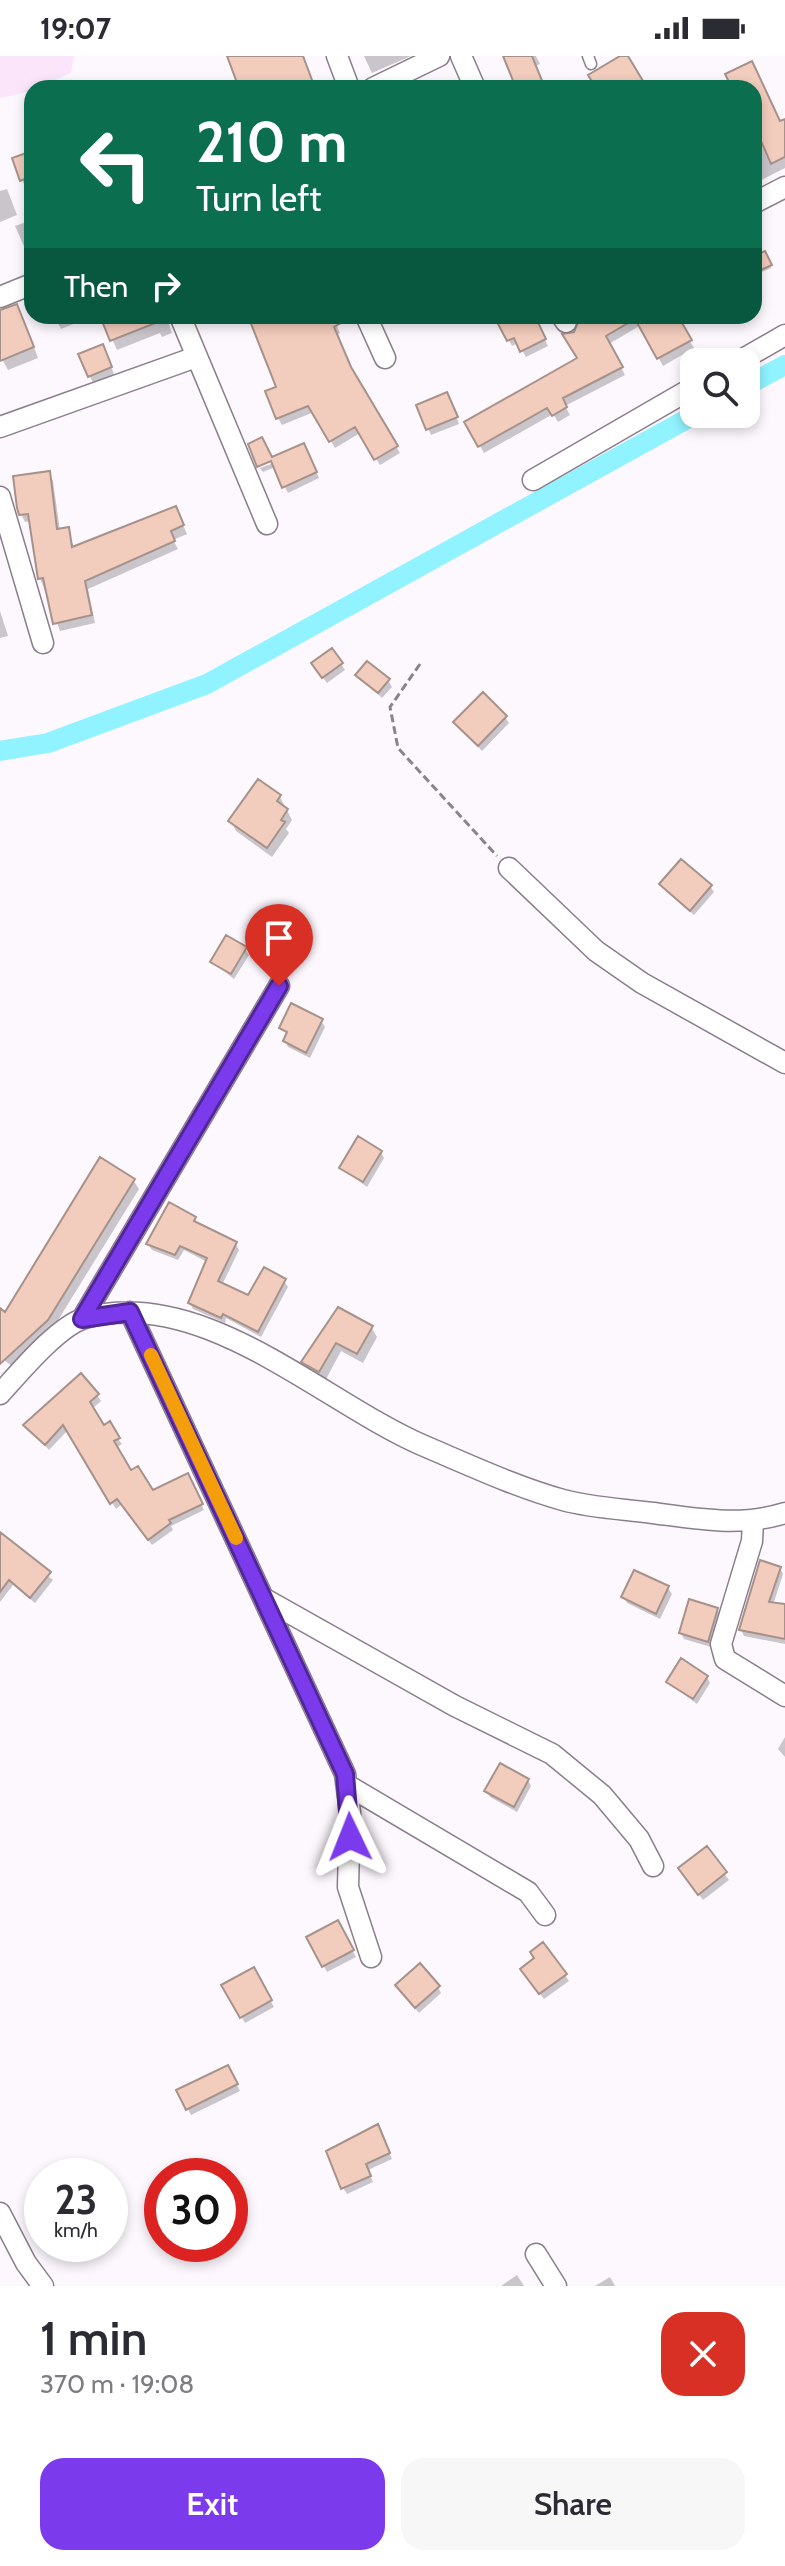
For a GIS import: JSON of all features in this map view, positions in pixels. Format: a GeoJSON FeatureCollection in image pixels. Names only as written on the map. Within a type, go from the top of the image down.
{"type":"FeatureCollection","features":[{"type":"Feature","properties":{"kind":"street"},"geometry":{"type":"LineString","coordinates":[[337,56],[346,80]]}},
{"type":"Feature","properties":{"kind":"street"},"geometry":{"type":"LineString","coordinates":[[390,80],[439,56]]}},
{"type":"Feature","properties":{"kind":"street"},"geometry":{"type":"LineString","coordinates":[[461,56],[472,80]]}},
{"type":"Feature","properties":{"kind":"street"},"geometry":{"type":"LineString","coordinates":[[762,199],[785,187]]}},
{"type":"Feature","properties":{"kind":"street"},"geometry":{"type":"LineString","coordinates":[[0,297],[24,287]]}},
{"type":"Feature","properties":{"kind":"street"},"geometry":{"type":"LineString","coordinates":[[183,324],[267,524]]}},
{"type":"Feature","properties":{"kind":"street"},"geometry":{"type":"LineString","coordinates":[[370,324],[385,358]]}},
{"type":"Feature","properties":{"kind":"street"},"geometry":{"type":"LineString","coordinates":[[760,349],[785,335]]}},
{"type":"Feature","properties":{"kind":"street"},"geometry":{"type":"LineString","coordinates":[[0,427],[196,357]]}},
{"type":"Feature","properties":{"kind":"street"},"geometry":{"type":"LineString","coordinates":[[533,480],[680,395]]}},
{"type":"Feature","properties":{"kind":"street"},"geometry":{"type":"LineString","coordinates":[[0,497],[43,643]]}},
{"type":"Feature","properties":{"kind":"street"},"geometry":{"type":"LineString","coordinates":[[509,868],[596,951],[642,983],[785,1063]]}},
{"type":"Feature","properties":{"kind":"street"},"geometry":{"type":"LineString","coordinates":[[0,1394],[37,1352],[82,1319],[279,986]]}},
{"type":"Feature","properties":{"kind":"street"},"geometry":{"type":"LineString","coordinates":[[82,1319],[130,1312],[179,1317],[420,1444],[564,1500],[715,1522],[753,1521],[785,1513]]}},
{"type":"Feature","properties":{"kind":"street"},"geometry":{"type":"LineString","coordinates":[[130,1312],[345,1774],[350,1812],[348,1887],[371,1957]]}},
{"type":"Feature","properties":{"kind":"street"},"geometry":{"type":"LineString","coordinates":[[753,1521],[752,1541],[721,1644],[725,1659],[785,1696]]}},
{"type":"Feature","properties":{"kind":"street"},"geometry":{"type":"LineString","coordinates":[[263,1598],[455,1706],[552,1754],[602,1795],[639,1839],[653,1866]]}},
{"type":"Feature","properties":{"kind":"street"},"geometry":{"type":"LineString","coordinates":[[347,1785],[528,1892],[545,1915]]}},
{"type":"Feature","properties":{"kind":"street"},"geometry":{"type":"LineString","coordinates":[[0,2213],[26,2263],[43,2286]]}},
{"type":"Feature","properties":{"kind":"street"},"geometry":{"type":"LineString","coordinates":[[536,2254],[556,2286]]}},
{"type":"Feature","properties":{"kind":"path"},"geometry":{"type":"LineString","coordinates":[[420,664],[390,707],[398,748],[509,868]]}},
{"type":"Feature","properties":{"kind":"shaded area"},"geometry":{"type":"Polygon","coordinates":[[[0,56],[74,56],[71,73],[55,80],[24,80],[24,93],[0,98],[0,56]]]}},
{"type":"Feature","properties":{"kind":"building"},"geometry":{"type":"Polygon","coordinates":[[[227,56],[303,56],[312,80],[236,80],[227,56]]]}},
{"type":"Feature","properties":{"kind":"building"},"geometry":{"type":"Polygon","coordinates":[[[503,56],[532,56],[542,80],[513,80],[503,56]]]}},
{"type":"Feature","properties":{"kind":"building"},"geometry":{"type":"Polygon","coordinates":[[[620,56],[628,56],[642,80],[591,80],[588,75],[620,56]]]}},
{"type":"Feature","properties":{"kind":"building"},"geometry":{"type":"Polygon","coordinates":[[[752,61],[761,80],[728,80],[725,74],[752,61]]]}},
{"type":"Feature","properties":{"kind":"building"},"geometry":{"type":"Polygon","coordinates":[[[762,82],[780,121],[785,119],[785,157],[771,164],[762,143],[762,82]]]}},
{"type":"Feature","properties":{"kind":"building"},"geometry":{"type":"Polygon","coordinates":[[[24,154],[24,179],[20,181],[12,158],[24,154]]]}},
{"type":"Feature","properties":{"kind":"building"},"geometry":{"type":"Polygon","coordinates":[[[765,251],[772,265],[762,269],[762,252],[765,251]]]}},
{"type":"Feature","properties":{"kind":"building"},"geometry":{"type":"Polygon","coordinates":[[[17,304],[34,347],[0,361],[0,310],[17,304]]]}},
{"type":"Feature","properties":{"kind":"building"},"geometry":{"type":"Polygon","coordinates":[[[103,324],[153,324],[110,341],[103,324]]]}},
{"type":"Feature","properties":{"kind":"building"},"geometry":{"type":"Polygon","coordinates":[[[251,324],[339,324],[334,327],[351,367],[398,446],[374,460],[355,427],[329,442],[308,406],[276,419],[265,391],[276,387],[251,324]]]}},
{"type":"Feature","properties":{"kind":"building"},"geometry":{"type":"Polygon","coordinates":[[[498,324],[539,324],[546,339],[520,352],[514,338],[507,341],[498,324]]]}},
{"type":"Feature","properties":{"kind":"building"},"geometry":{"type":"Polygon","coordinates":[[[577,324],[626,324],[606,336],[623,367],[563,398],[567,407],[552,416],[547,408],[478,447],[464,422],[577,358],[562,334],[574,332],[577,324]]]}},
{"type":"Feature","properties":{"kind":"building"},"geometry":{"type":"Polygon","coordinates":[[[638,324],[683,324],[692,340],[657,359],[638,324]]]}},
{"type":"Feature","properties":{"kind":"building"},"geometry":{"type":"Polygon","coordinates":[[[103,344],[112,367],[88,377],[78,354],[103,344]]]}},
{"type":"Feature","properties":{"kind":"building"},"geometry":{"type":"Polygon","coordinates":[[[447,392],[458,417],[426,430],[416,405],[447,392]]]}},
{"type":"Feature","properties":{"kind":"building"},"geometry":{"type":"Polygon","coordinates":[[[262,437],[272,457],[304,443],[317,472],[282,488],[271,461],[257,467],[248,444],[262,437]]]}},
{"type":"Feature","properties":{"kind":"building"},"geometry":{"type":"Polygon","coordinates":[[[50,471],[57,529],[69,527],[72,547],[176,506],[184,525],[171,531],[175,541],[85,581],[92,615],[53,624],[43,578],[38,579],[28,514],[19,515],[13,476],[50,471]]]}},
{"type":"Feature","properties":{"kind":"building"},"geometry":{"type":"Polygon","coordinates":[[[332,648],[343,663],[322,678],[311,663],[332,648]]]}},
{"type":"Feature","properties":{"kind":"building"},"geometry":{"type":"Polygon","coordinates":[[[367,661],[390,679],[378,693],[355,675],[367,661]]]}},
{"type":"Feature","properties":{"kind":"building"},"geometry":{"type":"Polygon","coordinates":[[[483,692],[507,716],[478,746],[453,722],[483,692]]]}},
{"type":"Feature","properties":{"kind":"building"},"geometry":{"type":"Polygon","coordinates":[[[258,779],[281,795],[277,801],[288,809],[281,820],[285,822],[267,848],[228,821],[258,779]]]}},
{"type":"Feature","properties":{"kind":"building"},"geometry":{"type":"Polygon","coordinates":[[[681,859],[712,885],[690,911],[659,884],[681,859]]]}},
{"type":"Feature","properties":{"kind":"building"},"geometry":{"type":"Polygon","coordinates":[[[226,935],[247,947],[231,974],[210,962],[226,935]]]}},
{"type":"Feature","properties":{"kind":"building"},"geometry":{"type":"Polygon","coordinates":[[[291,1003],[323,1019],[306,1053],[283,1041],[287,1032],[279,1028],[291,1003]]]}},
{"type":"Feature","properties":{"kind":"building"},"geometry":{"type":"Polygon","coordinates":[[[358,1136],[382,1151],[363,1182],[339,1168],[358,1136]]]}},
{"type":"Feature","properties":{"kind":"building"},"geometry":{"type":"Polygon","coordinates":[[[100,1157],[135,1179],[48,1320],[0,1364],[0,1308],[5,1312],[100,1157]]]}},
{"type":"Feature","properties":{"kind":"building"},"geometry":{"type":"Polygon","coordinates":[[[169,1202],[196,1217],[194,1221],[237,1242],[218,1281],[248,1295],[264,1267],[286,1279],[258,1332],[223,1314],[221,1318],[188,1303],[207,1258],[180,1246],[175,1255],[146,1244],[169,1202]]]}},
{"type":"Feature","properties":{"kind":"building"},"geometry":{"type":"Polygon","coordinates":[[[338,1307],[373,1326],[357,1354],[336,1343],[319,1372],[301,1362],[338,1307]]]}},
{"type":"Feature","properties":{"kind":"building"},"geometry":{"type":"Polygon","coordinates":[[[81,1373],[99,1394],[90,1402],[104,1425],[110,1421],[120,1438],[114,1441],[131,1470],[138,1466],[153,1490],[188,1473],[203,1504],[169,1520],[171,1523],[148,1540],[117,1499],[110,1504],[63,1425],[45,1445],[23,1425],[81,1373]]]}},
{"type":"Feature","properties":{"kind":"building"},"geometry":{"type":"Polygon","coordinates":[[[0,1532],[51,1572],[30,1598],[9,1580],[0,1592],[0,1532]]]}},
{"type":"Feature","properties":{"kind":"building"},"geometry":{"type":"Polygon","coordinates":[[[760,1560],[781,1567],[769,1602],[785,1604],[785,1639],[739,1630],[760,1560]]]}},
{"type":"Feature","properties":{"kind":"building"},"geometry":{"type":"Polygon","coordinates":[[[634,1570],[669,1586],[656,1614],[621,1597],[634,1570]]]}},
{"type":"Feature","properties":{"kind":"building"},"geometry":{"type":"Polygon","coordinates":[[[689,1599],[718,1608],[708,1642],[679,1633],[689,1599]]]}},
{"type":"Feature","properties":{"kind":"building"},"geometry":{"type":"Polygon","coordinates":[[[681,1658],[708,1676],[693,1699],[666,1682],[681,1658]]]}},
{"type":"Feature","properties":{"kind":"building"},"geometry":{"type":"Polygon","coordinates":[[[500,1763],[529,1779],[514,1807],[484,1791],[500,1763]]]}},
{"type":"Feature","properties":{"kind":"building"},"geometry":{"type":"Polygon","coordinates":[[[707,1846],[727,1872],[698,1895],[678,1868],[707,1846]]]}},
{"type":"Feature","properties":{"kind":"building"},"geometry":{"type":"Polygon","coordinates":[[[338,1920],[354,1950],[322,1967],[306,1937],[338,1920]]]}},
{"type":"Feature","properties":{"kind":"building"},"geometry":{"type":"Polygon","coordinates":[[[543,1942],[567,1974],[539,1994],[520,1969],[534,1958],[530,1952],[543,1942]]]}},
{"type":"Feature","properties":{"kind":"building"},"geometry":{"type":"Polygon","coordinates":[[[420,1963],[440,1986],[415,2008],[395,1985],[420,1963]]]}},
{"type":"Feature","properties":{"kind":"building"},"geometry":{"type":"Polygon","coordinates":[[[254,1967],[272,2000],[240,2018],[221,1985],[254,1967]]]}},
{"type":"Feature","properties":{"kind":"building"},"geometry":{"type":"Polygon","coordinates":[[[228,2065],[238,2084],[186,2110],[176,2090],[228,2065]]]}},
{"type":"Feature","properties":{"kind":"building"},"geometry":{"type":"Polygon","coordinates":[[[378,2124],[390,2153],[366,2164],[371,2176],[341,2189],[326,2151],[378,2124]]]}},
{"type":"Feature","properties":{"kind":"waterway"},"geometry":{"type":"LineString","coordinates":[[760,378],[785,365]]}},
{"type":"Feature","properties":{"kind":"waterway"},"geometry":{"type":"LineString","coordinates":[[0,751],[48,743],[207,684],[680,423]]}},
{"type":"Feature","properties":{"kind":"slow traffic"},"geometry":{"type":"LineString","coordinates":[[151,1355],[236,1538]]}},
{"type":"Feature","properties":{"kind":"route"},"geometry":{"type":"LineString","coordinates":[[279,986],[82,1319],[130,1312],[345,1774],[350,1837]]}}]}
